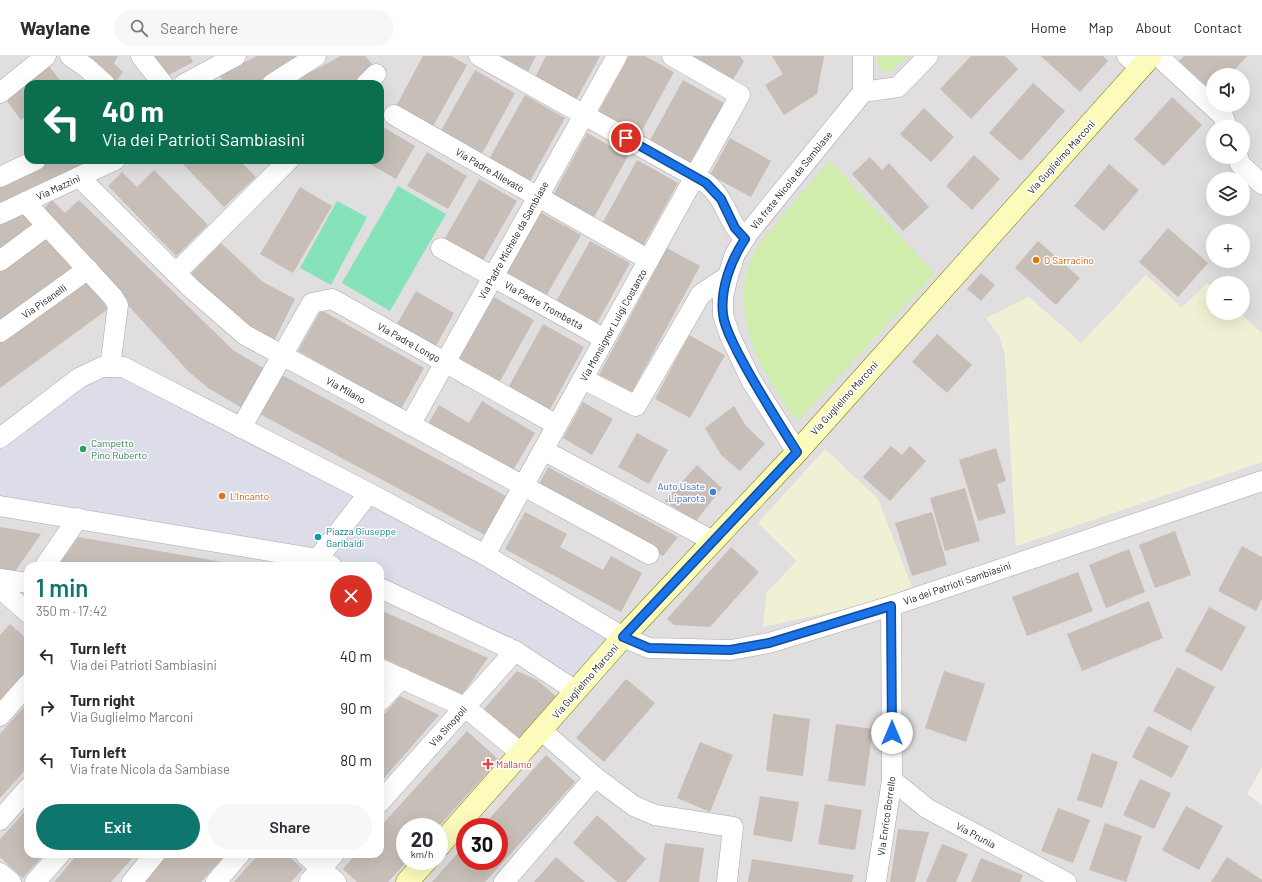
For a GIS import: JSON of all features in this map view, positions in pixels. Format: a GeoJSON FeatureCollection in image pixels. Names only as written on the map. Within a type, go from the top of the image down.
{"type":"FeatureCollection","features":[{"type":"Feature","properties":{"kind":"main road","name":"Via Guglielmo Marconi"},"geometry":{"type":"LineString","coordinates":[[448,836],[623,637],[797,452],[1144,59]]}},
{"type":"Feature","properties":{"kind":"main road"},"geometry":{"type":"LineString","coordinates":[[407,882],[418,870]]}},
{"type":"Feature","properties":{"kind":"street"},"geometry":{"type":"LineString","coordinates":[[0,93],[46,56]]}},
{"type":"Feature","properties":{"kind":"street"},"geometry":{"type":"LineString","coordinates":[[70,56],[86,67],[101,80]]}},
{"type":"Feature","properties":{"kind":"street"},"geometry":{"type":"LineString","coordinates":[[141,56],[161,80]]}},
{"type":"Feature","properties":{"kind":"street"},"geometry":{"type":"LineString","coordinates":[[191,80],[236,56]]}},
{"type":"Feature","properties":{"kind":"street"},"geometry":{"type":"LineString","coordinates":[[278,80],[316,56]]}},
{"type":"Feature","properties":{"kind":"street"},"geometry":{"type":"LineString","coordinates":[[479,56],[706,183],[721,199],[735,228],[745,239]]}},
{"type":"Feature","properties":{"kind":"street","name":"Via Padre Michele da Sambiase"},"geometry":{"type":"LineString","coordinates":[[410,425],[617,56]]}},
{"type":"Feature","properties":{"kind":"street","name":"Via Monsignor Luigi Costanzo"},"geometry":{"type":"LineString","coordinates":[[485,555],[740,95],[672,56]]}},
{"type":"Feature","properties":{"kind":"street"},"geometry":{"type":"LineString","coordinates":[[863,56],[862,92],[898,87],[928,56]]}},
{"type":"Feature","properties":{"kind":"street"},"geometry":{"type":"LineString","coordinates":[[1144,59],[1224,116],[1225,120]]}},
{"type":"Feature","properties":{"kind":"street","name":"Via frate Nicola da Sambiase"},"geometry":{"type":"LineString","coordinates":[[797,452],[751,380],[730,336],[723,315],[723,297],[735,254],[745,239],[766,210],[862,92]]}},
{"type":"Feature","properties":{"kind":"street","name":"Via Padre Allevato"},"geometry":{"type":"LineString","coordinates":[[394,115],[649,260]]}},
{"type":"Feature","properties":{"kind":"street"},"geometry":{"type":"LineString","coordinates":[[0,177],[28,164]]}},
{"type":"Feature","properties":{"kind":"street","name":"Via Mazzini"},"geometry":{"type":"LineString","coordinates":[[0,214],[107,164]]}},
{"type":"Feature","properties":{"kind":"street"},"geometry":{"type":"LineString","coordinates":[[176,273],[285,164]]}},
{"type":"Feature","properties":{"kind":"street"},"geometry":{"type":"LineString","coordinates":[[1240,164],[1262,184]]}},
{"type":"Feature","properties":{"kind":"street","name":"Via Milano"},"geometry":{"type":"LineString","coordinates":[[79,177],[218,313],[245,335],[648,554]]}},
{"type":"Feature","properties":{"kind":"street"},"geometry":{"type":"LineString","coordinates":[[0,438],[79,378],[102,367],[110,367],[118,306],[113,297],[26,202]]}},
{"type":"Feature","properties":{"kind":"street"},"geometry":{"type":"LineString","coordinates":[[0,261],[48,226]]}},
{"type":"Feature","properties":{"kind":"street","name":"Via Padre Trombetta"},"geometry":{"type":"LineString","coordinates":[[441,248],[605,339]]}},
{"type":"Feature","properties":{"kind":"street","name":"Via Pisanelli"},"geometry":{"type":"LineString","coordinates":[[0,332],[88,269]]}},
{"type":"Feature","properties":{"kind":"street"},"geometry":{"type":"LineString","coordinates":[[583,379],[636,406],[702,294],[728,276]]}},
{"type":"Feature","properties":{"kind":"street","name":"Via Padre Longo"},"geometry":{"type":"LineString","coordinates":[[241,428],[281,355],[312,303],[332,299],[557,425]]}},
{"type":"Feature","properties":{"kind":"street","name":"Via dei Patrioti Sambiasini"},"geometry":{"type":"LineString","coordinates":[[110,367],[123,367],[369,493],[485,555],[623,637],[649,648],[730,650],[769,643],[891,606],[1262,481]]}},
{"type":"Feature","properties":{"kind":"street"},"geometry":{"type":"LineString","coordinates":[[544,450],[712,542]]}},
{"type":"Feature","properties":{"kind":"street"},"geometry":{"type":"LineString","coordinates":[[322,562],[369,493]]}},
{"type":"Feature","properties":{"kind":"street"},"geometry":{"type":"LineString","coordinates":[[0,506],[78,518],[310,562]]}},
{"type":"Feature","properties":{"kind":"street"},"geometry":{"type":"LineString","coordinates":[[48,562],[78,518]]}},
{"type":"Feature","properties":{"kind":"street"},"geometry":{"type":"LineString","coordinates":[[0,579],[24,582]]}},
{"type":"Feature","properties":{"kind":"street"},"geometry":{"type":"LineString","coordinates":[[384,590],[515,650],[576,691]]}},
{"type":"Feature","properties":{"kind":"street"},"geometry":{"type":"LineString","coordinates":[[4,599],[24,611]]}},
{"type":"Feature","properties":{"kind":"street","name":"Via Enrico Borrello"},"geometry":{"type":"LineString","coordinates":[[876,882],[892,780],[891,606]]}},
{"type":"Feature","properties":{"kind":"street","name":"Via Sinopoli"},"geometry":{"type":"LineString","coordinates":[[384,798],[515,650]]}},
{"type":"Feature","properties":{"kind":"street"},"geometry":{"type":"LineString","coordinates":[[384,671],[465,707],[521,753]]}},
{"type":"Feature","properties":{"kind":"street"},"geometry":{"type":"LineString","coordinates":[[384,697],[402,678]]}},
{"type":"Feature","properties":{"kind":"street"},"geometry":{"type":"LineString","coordinates":[[0,716],[24,689]]}},
{"type":"Feature","properties":{"kind":"street"},"geometry":{"type":"LineString","coordinates":[[541,730],[595,777],[634,806],[655,815],[733,827],[727,882]]}},
{"type":"Feature","properties":{"kind":"street"},"geometry":{"type":"LineString","coordinates":[[504,882],[595,777]]}},
{"type":"Feature","properties":{"kind":"street","name":"Via Prunia"},"geometry":{"type":"LineString","coordinates":[[892,780],[928,809],[1066,882]]}},
{"type":"Feature","properties":{"kind":"street"},"geometry":{"type":"LineString","coordinates":[[0,820],[24,793]]}},
{"type":"Feature","properties":{"kind":"street"},"geometry":{"type":"LineString","coordinates":[[36,882],[57,858]]}},
{"type":"Feature","properties":{"kind":"street"},"geometry":{"type":"LineString","coordinates":[[132,882],[152,858]]}},
{"type":"Feature","properties":{"kind":"street"},"geometry":{"type":"LineString","coordinates":[[216,882],[237,858]]}},
{"type":"Feature","properties":{"kind":"street"},"geometry":{"type":"LineString","coordinates":[[310,858],[336,882]]}},
{"type":"Feature","properties":{"kind":"street"},"geometry":{"type":"LineString","coordinates":[[0,873],[11,882]]}},
{"type":"Feature","properties":{"kind":"shaded area"},"geometry":{"type":"Polygon","coordinates":[[[0,56],[1262,56],[1262,333],[1248,320],[1250,320],[1250,276],[1206,276],[1206,285],[1182,308],[1081,343],[1029,297],[986,318],[999,335],[1005,355],[1016,546],[1262,462],[1262,767],[1247,794],[1262,805],[1262,882],[0,882],[0,56]],[[797,561],[767,592],[763,627],[797,561]]]}},
{"type":"Feature","properties":{"kind":"shaded area","name":"Piazza Giuseppe Garibaldi"},"geometry":{"type":"Polygon","coordinates":[[[123,367],[623,637],[582,685],[384,590],[384,562],[310,562],[0,506],[0,438],[79,378],[123,367]]]}},
{"type":"Feature","properties":{"kind":"green space"},"geometry":{"type":"Polygon","coordinates":[[[877,56],[908,56],[892,70],[886,73],[878,66],[877,56]]]}},
{"type":"Feature","properties":{"kind":"green space"},"geometry":{"type":"Polygon","coordinates":[[[829,160],[935,273],[798,421],[773,386],[753,346],[747,325],[744,303],[745,282],[751,260],[760,243],[829,160]]]}},
{"type":"Feature","properties":{"kind":"green space"},"geometry":{"type":"Polygon","coordinates":[[[398,186],[446,214],[390,311],[342,283],[398,186]]]}},
{"type":"Feature","properties":{"kind":"green space"},"geometry":{"type":"Polygon","coordinates":[[[337,201],[367,217],[331,285],[300,268],[337,201]]]}},
{"type":"Feature","properties":{"kind":"green space"},"geometry":{"type":"Polygon","coordinates":[[[1146,275],[1182,308],[1206,284],[1206,320],[1248,320],[1262,333],[1262,462],[1016,546],[1005,355],[999,335],[986,318],[1029,297],[1081,343],[1146,275]]]}},
{"type":"Feature","properties":{"kind":"green space"},"geometry":{"type":"Polygon","coordinates":[[[825,449],[878,499],[912,587],[867,604],[763,627],[767,592],[797,561],[758,523],[825,449]]]}},
{"type":"Feature","properties":{"kind":"building"},"geometry":{"type":"Polygon","coordinates":[[[83,56],[118,56],[114,63],[123,72],[117,80],[110,80],[83,56]]]}},
{"type":"Feature","properties":{"kind":"building"},"geometry":{"type":"Polygon","coordinates":[[[155,56],[190,56],[193,62],[165,77],[155,56]]]}},
{"type":"Feature","properties":{"kind":"building"},"geometry":{"type":"Polygon","coordinates":[[[257,56],[308,56],[270,80],[220,80],[222,79],[220,75],[257,56]]]}},
{"type":"Feature","properties":{"kind":"building"},"geometry":{"type":"Polygon","coordinates":[[[341,56],[365,56],[373,65],[357,80],[299,80],[305,75],[341,56]]]}},
{"type":"Feature","properties":{"kind":"building"},"geometry":{"type":"Polygon","coordinates":[[[423,56],[451,56],[467,65],[432,128],[395,108],[423,56]]]}},
{"type":"Feature","properties":{"kind":"building"},"geometry":{"type":"Polygon","coordinates":[[[492,56],[536,56],[526,75],[492,56]]]}},
{"type":"Feature","properties":{"kind":"building"},"geometry":{"type":"Polygon","coordinates":[[[546,56],[600,56],[575,102],[534,79],[546,56]]]}},
{"type":"Feature","properties":{"kind":"building"},"geometry":{"type":"Polygon","coordinates":[[[629,56],[645,56],[674,72],[639,136],[598,113],[629,56]]]}},
{"type":"Feature","properties":{"kind":"building"},"geometry":{"type":"Polygon","coordinates":[[[689,56],[740,56],[744,62],[732,81],[689,56]]]}},
{"type":"Feature","properties":{"kind":"building"},"geometry":{"type":"Polygon","coordinates":[[[772,56],[824,56],[817,94],[784,115],[765,85],[783,74],[772,56]]]}},
{"type":"Feature","properties":{"kind":"building"},"geometry":{"type":"Polygon","coordinates":[[[971,56],[1005,56],[1018,69],[971,119],[940,89],[971,56]]]}},
{"type":"Feature","properties":{"kind":"building"},"geometry":{"type":"Polygon","coordinates":[[[1041,56],[1103,56],[1108,61],[1080,92],[1041,56]]]}},
{"type":"Feature","properties":{"kind":"building"},"geometry":{"type":"Polygon","coordinates":[[[1184,56],[1247,56],[1236,68],[1206,68],[1206,86],[1179,61],[1184,56]]]}},
{"type":"Feature","properties":{"kind":"building"},"geometry":{"type":"Polygon","coordinates":[[[49,66],[60,80],[32,80],[49,66]]]}},
{"type":"Feature","properties":{"kind":"building"},"geometry":{"type":"Polygon","coordinates":[[[475,70],[515,93],[480,157],[439,134],[475,70]]]}},
{"type":"Feature","properties":{"kind":"building"},"geometry":{"type":"Polygon","coordinates":[[[683,80],[724,103],[688,166],[648,144],[683,80]]]}},
{"type":"Feature","properties":{"kind":"building"},"geometry":{"type":"Polygon","coordinates":[[[1033,83],[1065,111],[1021,161],[989,133],[1033,83]]]}},
{"type":"Feature","properties":{"kind":"building"},"geometry":{"type":"Polygon","coordinates":[[[24,87],[24,117],[21,120],[7,101],[24,87]]]}},
{"type":"Feature","properties":{"kind":"building"},"geometry":{"type":"Polygon","coordinates":[[[525,95],[565,118],[530,181],[489,159],[525,95]]]}},
{"type":"Feature","properties":{"kind":"building"},"geometry":{"type":"Polygon","coordinates":[[[1172,97],[1202,125],[1164,166],[1134,139],[1172,97]]]}},
{"type":"Feature","properties":{"kind":"building"},"geometry":{"type":"Polygon","coordinates":[[[924,108],[954,137],[931,162],[900,134],[924,108]]]}},
{"type":"Feature","properties":{"kind":"building"},"geometry":{"type":"Polygon","coordinates":[[[384,127],[415,146],[396,179],[370,164],[384,164],[384,127]]]}},
{"type":"Feature","properties":{"kind":"building"},"geometry":{"type":"Polygon","coordinates":[[[587,133],[628,156],[593,219],[552,197],[587,133]]]}},
{"type":"Feature","properties":{"kind":"building"},"geometry":{"type":"Polygon","coordinates":[[[730,138],[771,161],[751,197],[710,175],[730,138]]]}},
{"type":"Feature","properties":{"kind":"building"},"geometry":{"type":"Polygon","coordinates":[[[427,152],[467,176],[448,209],[407,186],[427,152]]]}},
{"type":"Feature","properties":{"kind":"building"},"geometry":{"type":"Polygon","coordinates":[[[974,155],[1000,179],[972,210],[946,186],[974,155]]]}},
{"type":"Feature","properties":{"kind":"building"},"geometry":{"type":"Polygon","coordinates":[[[870,157],[882,170],[889,163],[929,207],[903,231],[852,174],[870,157]]]}},
{"type":"Feature","properties":{"kind":"building"},"geometry":{"type":"Polygon","coordinates":[[[637,160],[678,183],[643,246],[602,224],[637,160]]]}},
{"type":"Feature","properties":{"kind":"building"},"geometry":{"type":"Polygon","coordinates":[[[43,164],[96,164],[0,209],[0,184],[43,164]]]}},
{"type":"Feature","properties":{"kind":"building"},"geometry":{"type":"Polygon","coordinates":[[[183,164],[243,164],[256,177],[224,207],[183,164]]]}},
{"type":"Feature","properties":{"kind":"building"},"geometry":{"type":"Polygon","coordinates":[[[1109,164],[1139,190],[1104,231],[1074,206],[1109,164]]]}},
{"type":"Feature","properties":{"kind":"building"},"geometry":{"type":"Polygon","coordinates":[[[154,170],[208,225],[176,256],[108,186],[122,172],[137,187],[154,170]]]}},
{"type":"Feature","properties":{"kind":"building"},"geometry":{"type":"Polygon","coordinates":[[[479,179],[517,201],[482,262],[444,240],[479,179]]]}},
{"type":"Feature","properties":{"kind":"building"},"geometry":{"type":"Polygon","coordinates":[[[300,187],[332,206],[293,273],[260,254],[300,187]]]}},
{"type":"Feature","properties":{"kind":"building"},"geometry":{"type":"Polygon","coordinates":[[[52,200],[65,213],[79,200],[233,350],[265,369],[244,409],[208,388],[188,371],[42,211],[52,200]]]}},
{"type":"Feature","properties":{"kind":"building"},"geometry":{"type":"Polygon","coordinates":[[[24,210],[39,225],[0,254],[0,221],[24,210]]]}},
{"type":"Feature","properties":{"kind":"building"},"geometry":{"type":"Polygon","coordinates":[[[540,212],[581,235],[545,298],[504,276],[540,212]]]}},
{"type":"Feature","properties":{"kind":"building"},"geometry":{"type":"Polygon","coordinates":[[[1168,228],[1206,261],[1206,265],[1178,297],[1139,262],[1168,228]]]}},
{"type":"Feature","properties":{"kind":"building"},"geometry":{"type":"Polygon","coordinates":[[[47,234],[72,269],[0,322],[0,269],[47,234]]]}},
{"type":"Feature","properties":{"kind":"building"},"geometry":{"type":"Polygon","coordinates":[[[590,241],[630,263],[595,327],[554,305],[590,241]]]}},
{"type":"Feature","properties":{"kind":"building"},"geometry":{"type":"Polygon","coordinates":[[[1038,241],[1080,278],[1056,305],[1015,268],[1038,241]]]}},
{"type":"Feature","properties":{"kind":"building"},"geometry":{"type":"Polygon","coordinates":[[[221,243],[263,282],[295,299],[274,341],[238,322],[190,275],[221,243]]]}},
{"type":"Feature","properties":{"kind":"building"},"geometry":{"type":"Polygon","coordinates":[[[667,248],[700,266],[632,392],[599,375],[667,248]]]}},
{"type":"Feature","properties":{"kind":"building"},"geometry":{"type":"Polygon","coordinates":[[[981,273],[995,285],[981,301],[967,289],[981,273]]]}},
{"type":"Feature","properties":{"kind":"building"},"geometry":{"type":"Polygon","coordinates":[[[86,278],[108,309],[0,388],[0,340],[86,278]]]}},
{"type":"Feature","properties":{"kind":"building"},"geometry":{"type":"Polygon","coordinates":[[[416,291],[454,313],[436,346],[397,324],[416,291]]]}},
{"type":"Feature","properties":{"kind":"building"},"geometry":{"type":"Polygon","coordinates":[[[494,297],[534,320],[499,383],[458,361],[494,297]]]}},
{"type":"Feature","properties":{"kind":"building"},"geometry":{"type":"Polygon","coordinates":[[[321,310],[424,368],[401,409],[298,351],[321,310]]]}},
{"type":"Feature","properties":{"kind":"building"},"geometry":{"type":"Polygon","coordinates":[[[543,324],[584,347],[549,411],[508,388],[543,324]]]}},
{"type":"Feature","properties":{"kind":"building"},"geometry":{"type":"Polygon","coordinates":[[[937,334],[972,365],[947,393],[912,362],[937,334]]]}},
{"type":"Feature","properties":{"kind":"building"},"geometry":{"type":"Polygon","coordinates":[[[689,335],[725,355],[690,418],[655,399],[689,335]]]}},
{"type":"Feature","properties":{"kind":"building"},"geometry":{"type":"Polygon","coordinates":[[[280,374],[506,496],[485,535],[258,413],[280,374]]]}},
{"type":"Feature","properties":{"kind":"building"},"geometry":{"type":"Polygon","coordinates":[[[482,401],[535,433],[512,472],[428,424],[439,405],[469,423],[482,401]]]}},
{"type":"Feature","properties":{"kind":"building"},"geometry":{"type":"Polygon","coordinates":[[[583,402],[613,419],[592,455],[563,438],[583,402]]]}},
{"type":"Feature","properties":{"kind":"building"},"geometry":{"type":"Polygon","coordinates":[[[734,406],[746,426],[765,444],[740,471],[721,455],[705,428],[734,406]]]}},
{"type":"Feature","properties":{"kind":"building"},"geometry":{"type":"Polygon","coordinates":[[[637,433],[668,450],[649,484],[618,467],[637,433]]]}},
{"type":"Feature","properties":{"kind":"building"},"geometry":{"type":"Polygon","coordinates":[[[891,446],[902,455],[910,446],[926,461],[890,501],[863,477],[891,446]]]}},
{"type":"Feature","properties":{"kind":"building"},"geometry":{"type":"Polygon","coordinates":[[[996,448],[1006,481],[997,484],[1006,513],[978,521],[959,460],[996,448]]]}},
{"type":"Feature","properties":{"kind":"building"},"geometry":{"type":"Polygon","coordinates":[[[697,465],[722,488],[695,522],[665,501],[697,465]]]}},
{"type":"Feature","properties":{"kind":"building"},"geometry":{"type":"Polygon","coordinates":[[[548,467],[678,537],[663,556],[538,486],[548,467]]]}},
{"type":"Feature","properties":{"kind":"building"},"geometry":{"type":"Polygon","coordinates":[[[965,488],[980,541],[945,551],[930,498],[965,488]]]}},
{"type":"Feature","properties":{"kind":"building"},"geometry":{"type":"Polygon","coordinates":[[[525,512],[567,534],[560,547],[603,570],[611,556],[642,573],[621,612],[505,549],[525,512]]]}},
{"type":"Feature","properties":{"kind":"building"},"geometry":{"type":"Polygon","coordinates":[[[932,512],[947,565],[912,576],[895,523],[932,512]]]}},
{"type":"Feature","properties":{"kind":"building"},"geometry":{"type":"Polygon","coordinates":[[[0,527],[41,534],[14,573],[0,571],[0,527]]]}},
{"type":"Feature","properties":{"kind":"building"},"geometry":{"type":"Polygon","coordinates":[[[1175,531],[1191,575],[1155,588],[1139,545],[1175,531]]]}},
{"type":"Feature","properties":{"kind":"building"},"geometry":{"type":"Polygon","coordinates":[[[78,537],[223,562],[61,562],[78,537]]]}},
{"type":"Feature","properties":{"kind":"building"},"geometry":{"type":"Polygon","coordinates":[[[1242,546],[1262,557],[1262,599],[1256,611],[1218,591],[1242,546]]]}},
{"type":"Feature","properties":{"kind":"building"},"geometry":{"type":"Polygon","coordinates":[[[731,547],[759,572],[710,627],[674,625],[667,619],[731,547]]]}},
{"type":"Feature","properties":{"kind":"building"},"geometry":{"type":"Polygon","coordinates":[[[1129,549],[1145,592],[1106,608],[1089,565],[1129,549]]]}},
{"type":"Feature","properties":{"kind":"building"},"geometry":{"type":"Polygon","coordinates":[[[1078,572],[1093,611],[1027,636],[1012,597],[1078,572]]]}},
{"type":"Feature","properties":{"kind":"building"},"geometry":{"type":"Polygon","coordinates":[[[1149,601],[1163,638],[1082,671],[1067,634],[1149,601]]]}},
{"type":"Feature","properties":{"kind":"building"},"geometry":{"type":"Polygon","coordinates":[[[1209,607],[1246,627],[1222,671],[1185,651],[1209,607]]]}},
{"type":"Feature","properties":{"kind":"building"},"geometry":{"type":"Polygon","coordinates":[[[384,612],[488,658],[462,695],[384,659],[384,612]]]}},
{"type":"Feature","properties":{"kind":"building"},"geometry":{"type":"Polygon","coordinates":[[[10,624],[24,636],[24,673],[0,700],[0,635],[10,624]]]}},
{"type":"Feature","properties":{"kind":"building"},"geometry":{"type":"Polygon","coordinates":[[[1177,667],[1215,687],[1191,731],[1153,711],[1177,667]]]}},
{"type":"Feature","properties":{"kind":"building"},"geometry":{"type":"Polygon","coordinates":[[[517,671],[537,680],[557,697],[519,741],[484,709],[517,671]]]}},
{"type":"Feature","properties":{"kind":"building"},"geometry":{"type":"Polygon","coordinates":[[[944,671],[985,684],[966,742],[925,728],[944,671]]]}},
{"type":"Feature","properties":{"kind":"building"},"geometry":{"type":"Polygon","coordinates":[[[626,679],[655,703],[604,762],[576,738],[626,679]]]}},
{"type":"Feature","properties":{"kind":"building"},"geometry":{"type":"Polygon","coordinates":[[[400,696],[439,715],[384,778],[384,714],[400,696]]]}},
{"type":"Feature","properties":{"kind":"building"},"geometry":{"type":"Polygon","coordinates":[[[24,707],[24,771],[0,798],[0,734],[24,707]]]}},
{"type":"Feature","properties":{"kind":"building"},"geometry":{"type":"Polygon","coordinates":[[[773,714],[810,719],[803,776],[766,771],[773,714]]]}},
{"type":"Feature","properties":{"kind":"building"},"geometry":{"type":"Polygon","coordinates":[[[836,724],[873,729],[865,786],[828,781],[836,724]]]}},
{"type":"Feature","properties":{"kind":"building"},"geometry":{"type":"Polygon","coordinates":[[[1148,726],[1189,746],[1172,778],[1132,757],[1148,726]]]}},
{"type":"Feature","properties":{"kind":"building"},"geometry":{"type":"Polygon","coordinates":[[[467,731],[499,760],[446,818],[396,818],[396,870],[399,870],[388,882],[357,882],[343,869],[353,858],[384,858],[384,823],[467,731]]]}},
{"type":"Feature","properties":{"kind":"building"},"geometry":{"type":"Polygon","coordinates":[[[700,742],[733,755],[710,812],[677,798],[700,742]]]}},
{"type":"Feature","properties":{"kind":"building"},"geometry":{"type":"Polygon","coordinates":[[[1092,753],[1118,762],[1102,808],[1077,800],[1092,753]]]}},
{"type":"Feature","properties":{"kind":"building"},"geometry":{"type":"Polygon","coordinates":[[[546,755],[575,782],[508,856],[508,818],[490,818],[546,755]]]}},
{"type":"Feature","properties":{"kind":"building"},"geometry":{"type":"Polygon","coordinates":[[[1140,779],[1171,793],[1154,829],[1123,815],[1140,779]]]}},
{"type":"Feature","properties":{"kind":"building"},"geometry":{"type":"Polygon","coordinates":[[[760,796],[799,802],[792,842],[753,835],[760,796]]]}},
{"type":"Feature","properties":{"kind":"building"},"geometry":{"type":"Polygon","coordinates":[[[825,804],[862,810],[855,850],[818,844],[825,804]]]}},
{"type":"Feature","properties":{"kind":"building"},"geometry":{"type":"Polygon","coordinates":[[[1186,806],[1223,826],[1199,870],[1162,850],[1186,806]]]}},
{"type":"Feature","properties":{"kind":"building"},"geometry":{"type":"Polygon","coordinates":[[[1058,808],[1090,820],[1073,863],[1041,851],[1058,808]]]}},
{"type":"Feature","properties":{"kind":"building"},"geometry":{"type":"Polygon","coordinates":[[[24,812],[24,858],[40,858],[23,878],[0,857],[0,839],[24,812]]]}},
{"type":"Feature","properties":{"kind":"building"},"geometry":{"type":"Polygon","coordinates":[[[597,815],[646,859],[626,882],[617,882],[573,843],[597,815]]]}},
{"type":"Feature","properties":{"kind":"building"},"geometry":{"type":"Polygon","coordinates":[[[1105,823],[1142,836],[1126,882],[1089,870],[1105,823]]]}},
{"type":"Feature","properties":{"kind":"building"},"geometry":{"type":"Polygon","coordinates":[[[898,829],[929,832],[915,882],[890,882],[898,829]]]}},
{"type":"Feature","properties":{"kind":"building"},"geometry":{"type":"Polygon","coordinates":[[[665,843],[704,848],[699,882],[659,882],[665,843]]]}},
{"type":"Feature","properties":{"kind":"building"},"geometry":{"type":"Polygon","coordinates":[[[942,844],[968,854],[956,882],[926,882],[942,844]]]}},
{"type":"Feature","properties":{"kind":"building"},"geometry":{"type":"Polygon","coordinates":[[[456,855],[456,870],[496,870],[485,882],[432,882],[443,870],[448,870],[448,864],[456,855]]]}},
{"type":"Feature","properties":{"kind":"building"},"geometry":{"type":"Polygon","coordinates":[[[556,857],[585,882],[534,882],[556,857]]]}},
{"type":"Feature","properties":{"kind":"building"},"geometry":{"type":"Polygon","coordinates":[[[1227,857],[1262,880],[1262,882],[1211,882],[1227,857]]]}},
{"type":"Feature","properties":{"kind":"building"},"geometry":{"type":"Polygon","coordinates":[[[75,858],[132,858],[111,882],[54,882],[75,858]]]}},
{"type":"Feature","properties":{"kind":"building"},"geometry":{"type":"Polygon","coordinates":[[[164,858],[222,858],[201,882],[143,882],[164,858]]]}},
{"type":"Feature","properties":{"kind":"building"},"geometry":{"type":"Polygon","coordinates":[[[255,858],[291,858],[303,869],[291,882],[234,882],[255,858]]]}},
{"type":"Feature","properties":{"kind":"building"},"geometry":{"type":"Polygon","coordinates":[[[981,858],[1023,875],[1020,882],[971,882],[981,858]]]}},
{"type":"Feature","properties":{"kind":"building"},"geometry":{"type":"Polygon","coordinates":[[[752,859],[854,875],[852,882],[748,882],[752,859]]]}},
{"type":"Feature","properties":{"kind":"place","name":"O Sarracino"},"geometry":{"type":"Point","coordinates":[1036,260]}},
{"type":"Feature","properties":{"kind":"place","name":"Campetto Pino Ruberto"},"geometry":{"type":"Point","coordinates":[83,449]}},
{"type":"Feature","properties":{"kind":"place","name":"Auto Usate Liparota"},"geometry":{"type":"Point","coordinates":[713,492]}},
{"type":"Feature","properties":{"kind":"place","name":"L'Incanto"},"geometry":{"type":"Point","coordinates":[222,496]}},
{"type":"Feature","properties":{"kind":"place","name":"Piazza Giuseppe Garibaldi"},"geometry":{"type":"Point","coordinates":[318,537]}},
{"type":"Feature","properties":{"kind":"place","name":"Mallamo"},"geometry":{"type":"Point","coordinates":[488,764]}},
{"type":"Feature","properties":{"kind":"route"},"geometry":{"type":"LineString","coordinates":[[626,138],[714,189],[721,199],[735,228],[745,239],[735,254],[728,276],[723,297],[723,315],[730,336],[751,380],[797,452],[623,637],[649,648],[730,650],[769,643],[891,606],[892,733]]}}]}
